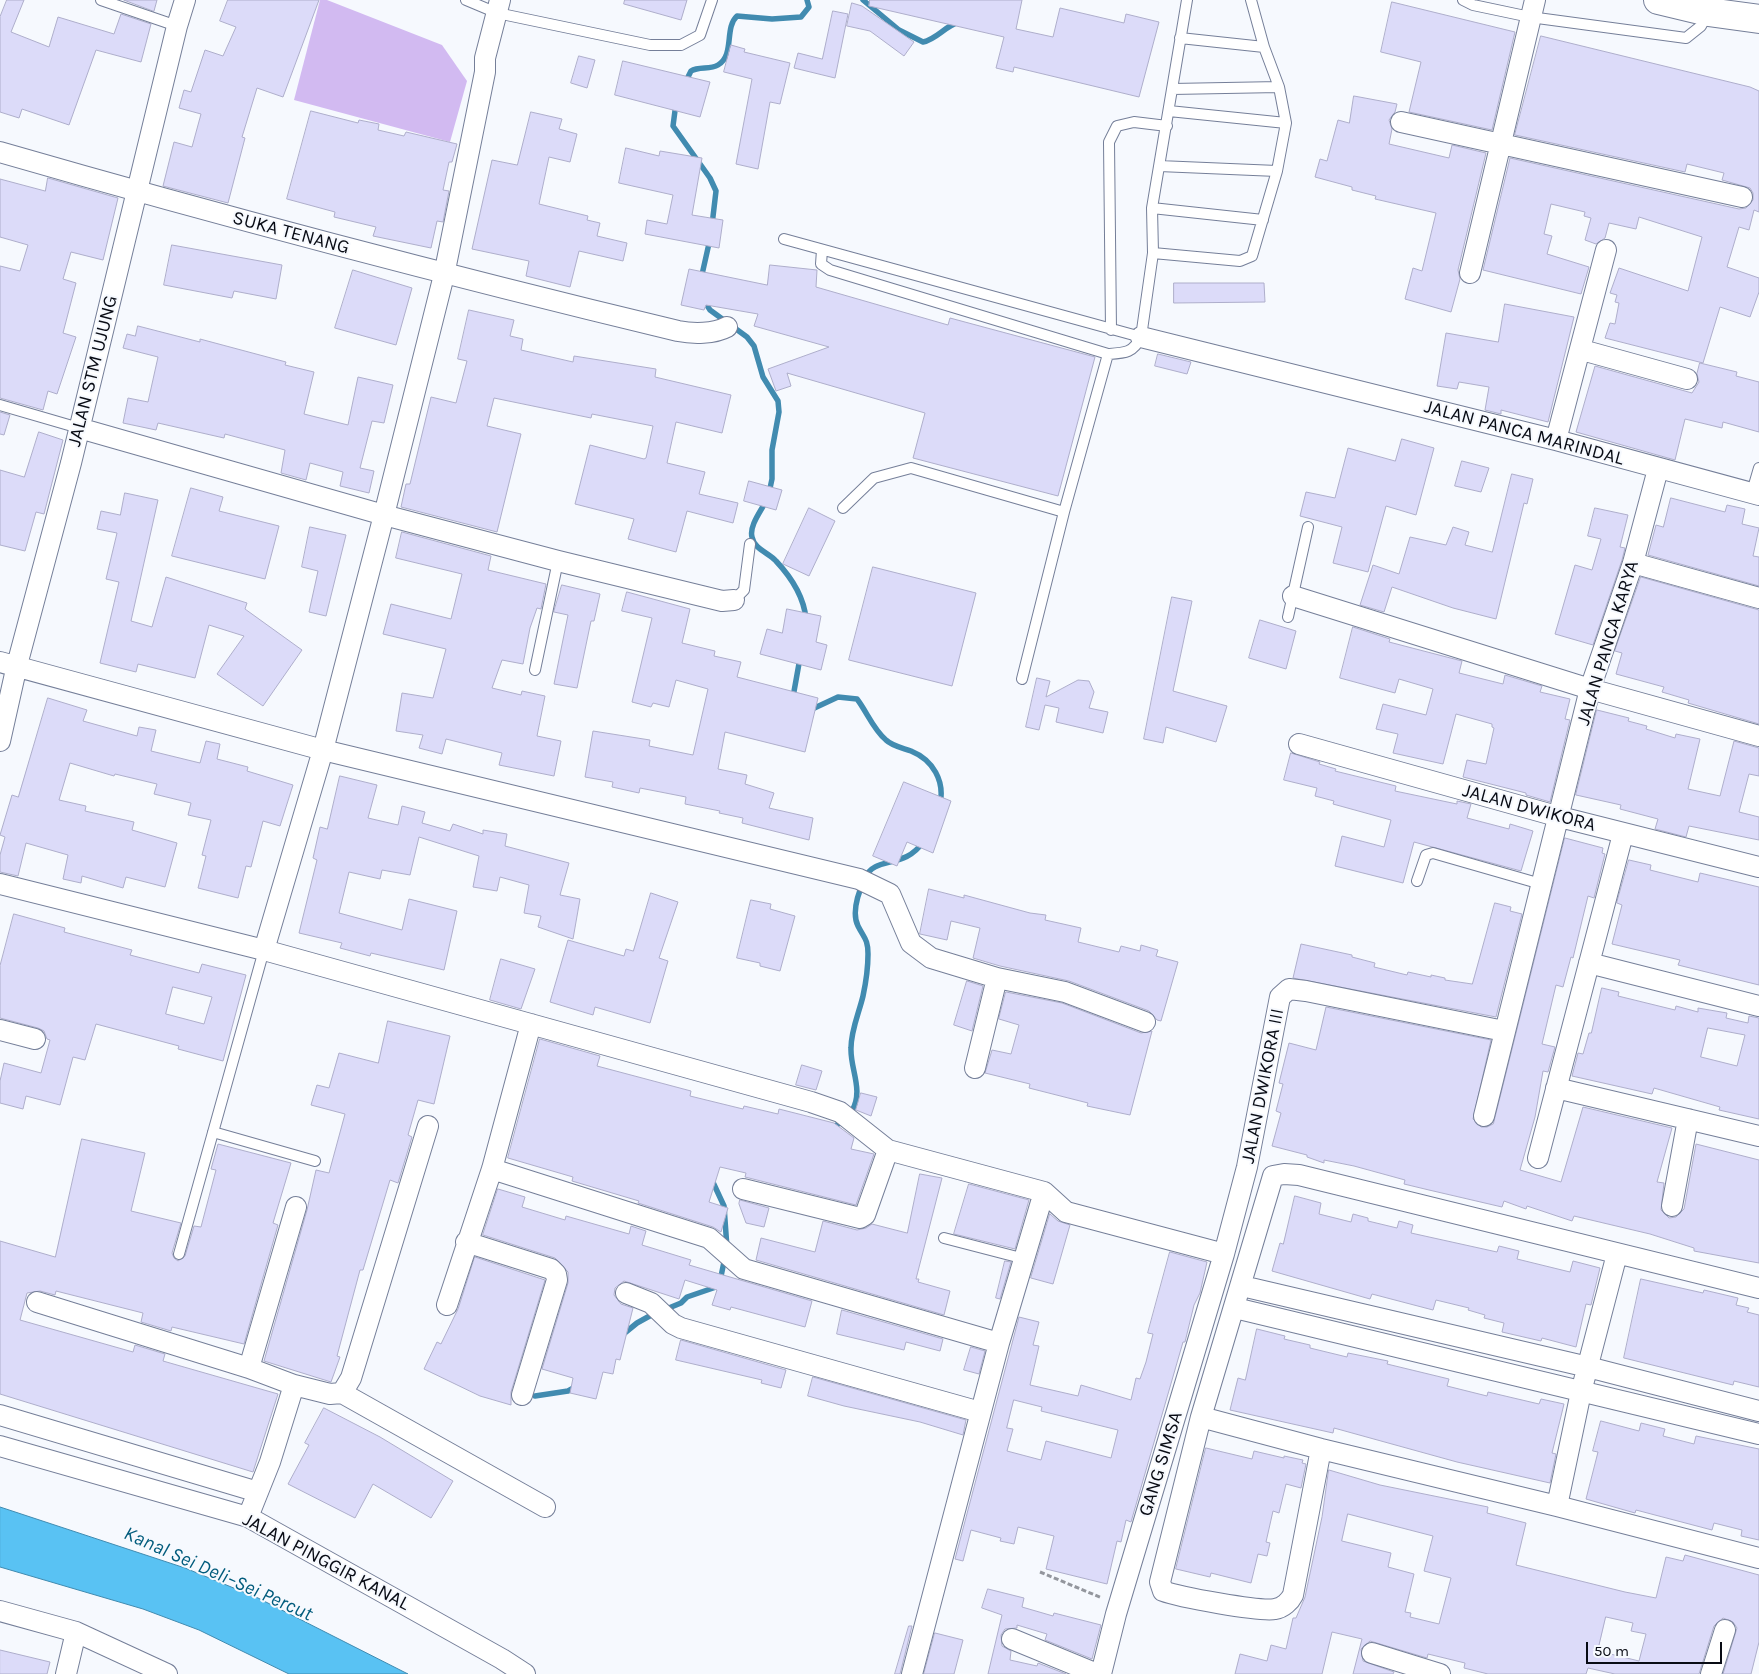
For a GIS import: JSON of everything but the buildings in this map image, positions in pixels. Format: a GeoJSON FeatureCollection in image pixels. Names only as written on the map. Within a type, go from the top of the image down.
{"type":"FeatureCollection","features":[{"type":"Feature","properties":{"kind":"highway"},"geometry":{"type":"LineString","coordinates":[[1658,0],[1708,12],[1759,19]]}},
{"type":"Feature","properties":{"kind":"street","name":"JALAN STM UJUNG"},"geometry":{"type":"LineString","coordinates":[[0,741],[8,664],[79,428],[177,26],[185,0]]}},
{"type":"Feature","properties":{"kind":"street"},"geometry":{"type":"LineString","coordinates":[[264,950],[323,750],[444,275],[485,72],[485,58],[499,6]]}},
{"type":"Feature","properties":{"kind":"street"},"geometry":{"type":"LineString","coordinates":[[1470,273],[1502,143],[1532,8]]}},
{"type":"Feature","properties":{"kind":"street"},"geometry":{"type":"LineString","coordinates":[[1402,122],[1742,197]]}},
{"type":"Feature","properties":{"kind":"street","name":"SUKA TENANG"},"geometry":{"type":"LineString","coordinates":[[0,152],[137,192],[444,275],[688,333],[715,331],[727,327]]}},
{"type":"Feature","properties":{"kind":"street"},"geometry":{"type":"LineString","coordinates":[[1556,440],[1582,350],[1606,250]]}},
{"type":"Feature","properties":{"kind":"street","name":"JALAN PANCA MARINDAL"},"geometry":{"type":"LineString","coordinates":[[1142,337],[1556,440],[1658,469],[1755,493]]}},
{"type":"Feature","properties":{"kind":"street"},"geometry":{"type":"LineString","coordinates":[[1582,350],[1687,378]]}},
{"type":"Feature","properties":{"kind":"street"},"geometry":{"type":"LineString","coordinates":[[79,428],[384,515],[558,561],[722,601],[734,600]]}},
{"type":"Feature","properties":{"kind":"street","name":"JALAN PANCA KARYA"},"geometry":{"type":"LineString","coordinates":[[1560,817],[1590,688],[1633,563],[1658,469]]}},
{"type":"Feature","properties":{"kind":"street"},"geometry":{"type":"LineString","coordinates":[[1633,563],[1759,598]]}},
{"type":"Feature","properties":{"kind":"street"},"geometry":{"type":"LineString","coordinates":[[1293,596],[1590,688],[1759,736]]}},
{"type":"Feature","properties":{"kind":"street"},"geometry":{"type":"LineString","coordinates":[[8,664],[323,750],[859,879],[890,894],[911,942],[931,958],[997,978],[1065,992],[1145,1022]]}},
{"type":"Feature","properties":{"kind":"street","name":"JALAN DWIKORA"},"geometry":{"type":"LineString","coordinates":[[1300,744],[1622,834],[1759,867]]}},
{"type":"Feature","properties":{"kind":"street"},"geometry":{"type":"LineString","coordinates":[[1484,1116],[1541,884],[1560,817]]}},
{"type":"Feature","properties":{"kind":"street"},"geometry":{"type":"LineString","coordinates":[[1538,1158],[1622,834]]}},
{"type":"Feature","properties":{"kind":"street"},"geometry":{"type":"LineString","coordinates":[[0,884],[264,950],[840,1112],[881,1145],[1044,1192],[1066,1212],[1224,1254]]}},
{"type":"Feature","properties":{"kind":"street"},"geometry":{"type":"LineString","coordinates":[[1589,963],[1759,1006]]}},
{"type":"Feature","properties":{"kind":"street"},"geometry":{"type":"LineString","coordinates":[[975,1068],[997,978]]}},
{"type":"Feature","properties":{"kind":"street","name":"JALAN DWIKORA III"},"geometry":{"type":"LineString","coordinates":[[1224,1254],[1247,1167],[1276,1013],[1280,997],[1289,989],[1504,1031]]}},
{"type":"Feature","properties":{"kind":"street"},"geometry":{"type":"LineString","coordinates":[[448,1305],[466,1242],[492,1169],[531,1024]]}},
{"type":"Feature","properties":{"kind":"street"},"geometry":{"type":"LineString","coordinates":[[0,1030],[36,1039]]}},
{"type":"Feature","properties":{"kind":"street"},"geometry":{"type":"LineString","coordinates":[[1556,1088],[1759,1136]]}},
{"type":"Feature","properties":{"kind":"street"},"geometry":{"type":"LineString","coordinates":[[1672,1206],[1688,1119]]}},
{"type":"Feature","properties":{"kind":"street"},"geometry":{"type":"LineString","coordinates":[[342,1393],[351,1378],[428,1126]]}},
{"type":"Feature","properties":{"kind":"street"},"geometry":{"type":"LineString","coordinates":[[743,1189],[860,1218],[865,1215],[881,1145]]}},
{"type":"Feature","properties":{"kind":"street"},"geometry":{"type":"LineString","coordinates":[[492,1169],[709,1238],[744,1269],[999,1343]]}},
{"type":"Feature","properties":{"kind":"street"},"geometry":{"type":"LineString","coordinates":[[1321,1450],[1293,1595],[1290,1601],[1277,1609],[1260,1609],[1163,1591],[1160,1582],[1201,1417],[1242,1286],[1273,1176],[1284,1174],[1299,1175],[1759,1288]]}},
{"type":"Feature","properties":{"kind":"street"},"geometry":{"type":"LineString","coordinates":[[912,1674],[980,1412],[1044,1192]]}},
{"type":"Feature","properties":{"kind":"street"},"geometry":{"type":"LineString","coordinates":[[249,1368],[296,1207]]}},
{"type":"Feature","properties":{"kind":"street"},"geometry":{"type":"LineString","coordinates":[[466,1242],[551,1269],[556,1274],[557,1280],[522,1395]]}},
{"type":"Feature","properties":{"kind":"street","name":"GANG SIMSA"},"geometry":{"type":"LineString","coordinates":[[1101,1674],[1119,1605],[1224,1254]]}},
{"type":"Feature","properties":{"kind":"street"},"geometry":{"type":"LineString","coordinates":[[1557,1506],[1581,1392],[1617,1254]]}},
{"type":"Feature","properties":{"kind":"street"},"geometry":{"type":"LineString","coordinates":[[1242,1286],[1588,1367],[1759,1411]]}},
{"type":"Feature","properties":{"kind":"street"},"geometry":{"type":"LineString","coordinates":[[626,1293],[651,1303],[666,1318],[681,1328],[980,1412]]}},
{"type":"Feature","properties":{"kind":"street"},"geometry":{"type":"LineString","coordinates":[[37,1302],[249,1368],[294,1386],[330,1394],[342,1393],[545,1506]]}},
{"type":"Feature","properties":{"kind":"street"},"geometry":{"type":"LineString","coordinates":[[1235,1308],[1759,1434]]}},
{"type":"Feature","properties":{"kind":"street"},"geometry":{"type":"LineString","coordinates":[[248,1517],[294,1386]]}},
{"type":"Feature","properties":{"kind":"street"},"geometry":{"type":"LineString","coordinates":[[0,1415],[258,1492]]}},
{"type":"Feature","properties":{"kind":"street"},"geometry":{"type":"LineString","coordinates":[[1201,1417],[1321,1450],[1557,1506],[1759,1558]]}},
{"type":"Feature","properties":{"kind":"street","name":"JALAN PINGGIR KANAL"},"geometry":{"type":"LineString","coordinates":[[0,1446],[248,1517],[502,1658],[525,1674]]}},
{"type":"Feature","properties":{"kind":"street"},"geometry":{"type":"LineString","coordinates":[[0,1611],[76,1632],[167,1674]]}},
{"type":"Feature","properties":{"kind":"street"},"geometry":{"type":"LineString","coordinates":[[1711,1674],[1726,1630]]}},
{"type":"Feature","properties":{"kind":"street"},"geometry":{"type":"LineString","coordinates":[[66,1674],[76,1632]]}},
{"type":"Feature","properties":{"kind":"street"},"geometry":{"type":"LineString","coordinates":[[1012,1639],[1097,1674]]}},
{"type":"Feature","properties":{"kind":"street"},"geometry":{"type":"LineString","coordinates":[[1372,1653],[1440,1674]]}},
{"type":"Feature","properties":{"kind":"lane"},"geometry":{"type":"LineString","coordinates":[[102,0],[177,26]]}},
{"type":"Feature","properties":{"kind":"lane"},"geometry":{"type":"LineString","coordinates":[[466,0],[499,6],[650,46],[681,45],[700,35],[712,0]]}},
{"type":"Feature","properties":{"kind":"lane"},"geometry":{"type":"LineString","coordinates":[[822,250],[822,264],[830,270],[1108,354],[1123,353],[1136,348],[1142,337],[1153,253],[1152,208],[1187,0]]}},
{"type":"Feature","properties":{"kind":"lane"},"geometry":{"type":"LineString","coordinates":[[1153,253],[1240,261],[1252,256],[1277,171],[1286,123],[1279,86],[1264,47],[1251,0]]}},
{"type":"Feature","properties":{"kind":"lane"},"geometry":{"type":"LineString","coordinates":[[1463,0],[1472,5],[1532,8],[1686,38],[1701,26],[1708,12]]}},
{"type":"Feature","properties":{"kind":"lane"},"geometry":{"type":"LineString","coordinates":[[1180,38],[1264,47]]}},
{"type":"Feature","properties":{"kind":"lane"},"geometry":{"type":"LineString","coordinates":[[1172,89],[1279,86]]}},
{"type":"Feature","properties":{"kind":"lane"},"geometry":{"type":"LineString","coordinates":[[1169,111],[1286,123]]}},
{"type":"Feature","properties":{"kind":"lane"},"geometry":{"type":"LineString","coordinates":[[1111,330],[1109,142],[1117,126],[1134,122],[1166,126]]}},
{"type":"Feature","properties":{"kind":"lane"},"geometry":{"type":"LineString","coordinates":[[1160,166],[1277,171]]}},
{"type":"Feature","properties":{"kind":"lane"},"geometry":{"type":"LineString","coordinates":[[1152,208],[1263,220]]}},
{"type":"Feature","properties":{"kind":"lane"},"geometry":{"type":"LineString","coordinates":[[784,239],[1142,337]]}},
{"type":"Feature","properties":{"kind":"lane"},"geometry":{"type":"LineString","coordinates":[[1022,679],[1064,512],[1108,354]]}},
{"type":"Feature","properties":{"kind":"lane"},"geometry":{"type":"LineString","coordinates":[[0,404],[79,428]]}},
{"type":"Feature","properties":{"kind":"lane"},"geometry":{"type":"LineString","coordinates":[[844,508],[874,478],[911,468],[1064,512]]}},
{"type":"Feature","properties":{"kind":"lane"},"geometry":{"type":"LineString","coordinates":[[1755,493],[1759,468]]}},
{"type":"Feature","properties":{"kind":"lane"},"geometry":{"type":"LineString","coordinates":[[1288,617],[1308,527]]}},
{"type":"Feature","properties":{"kind":"lane"},"geometry":{"type":"LineString","coordinates":[[734,600],[744,590],[750,544]]}},
{"type":"Feature","properties":{"kind":"lane"},"geometry":{"type":"LineString","coordinates":[[535,670],[558,561]]}},
{"type":"Feature","properties":{"kind":"lane"},"geometry":{"type":"LineString","coordinates":[[1417,881],[1426,855],[1433,853],[1541,884]]}},
{"type":"Feature","properties":{"kind":"lane"},"geometry":{"type":"LineString","coordinates":[[180,1254],[264,950]]}},
{"type":"Feature","properties":{"kind":"lane"},"geometry":{"type":"LineString","coordinates":[[213,1132],[315,1161]]}},
{"type":"Feature","properties":{"kind":"lane"},"geometry":{"type":"LineString","coordinates":[[944,1238],[1025,1260]]}},
{"type":"Feature","properties":{"kind":"path"},"geometry":{"type":"LineString","coordinates":[[1040,1572],[1119,1605]]}},
{"type":"Feature","properties":{"kind":"shaded area"},"geometry":{"type":"Polygon","coordinates":[[[320,0],[327,0],[442,45],[467,81],[450,142],[294,100],[320,0]]]}},
{"type":"Feature","properties":{"kind":"water"},"geometry":{"type":"Polygon","coordinates":[[[0,1507],[185,1568],[258,1598],[408,1674],[289,1674],[199,1630],[143,1609],[0,1567],[0,1507]]]}},
{"type":"Feature","properties":{"kind":"waterway"},"geometry":{"type":"LineString","coordinates":[[685,83],[691,71],[715,66],[723,61],[728,48],[731,27],[737,16],[772,19],[801,17],[809,7],[807,0]]}},
{"type":"Feature","properties":{"kind":"waterway"},"geometry":{"type":"LineString","coordinates":[[863,0],[899,30],[923,42],[959,22]]}},
{"type":"Feature","properties":{"kind":"waterway"},"geometry":{"type":"LineString","coordinates":[[676,103],[673,126],[710,178],[716,191],[712,225]]}},
{"type":"Feature","properties":{"kind":"waterway"},"geometry":{"type":"LineString","coordinates":[[701,279],[710,239]]}},
{"type":"Feature","properties":{"kind":"waterway"},"geometry":{"type":"LineString","coordinates":[[703,299],[710,310],[747,337],[754,346],[763,377],[778,401],[779,412],[772,450],[772,479],[769,493]]}},
{"type":"Feature","properties":{"kind":"waterway"},"geometry":{"type":"LineString","coordinates":[[766,501],[752,528],[753,541],[776,561],[792,581],[803,603],[806,619]]}},
{"type":"Feature","properties":{"kind":"waterway"},"geometry":{"type":"LineString","coordinates":[[793,697],[800,658]]}},
{"type":"Feature","properties":{"kind":"waterway"},"geometry":{"type":"LineString","coordinates":[[808,711],[838,697],[857,699],[877,731],[888,742],[919,755],[936,772],[941,787],[940,804]]}},
{"type":"Feature","properties":{"kind":"waterway"},"geometry":{"type":"LineString","coordinates":[[831,1128],[850,1114],[857,1095],[851,1056],[851,1041],[864,991],[868,954],[866,942],[856,920],[858,895],[870,871],[883,864],[907,856],[915,851],[923,842]]}},
{"type":"Feature","properties":{"kind":"waterway"},"geometry":{"type":"LineString","coordinates":[[711,1178],[724,1206],[727,1248]]}},
{"type":"Feature","properties":{"kind":"waterway"},"geometry":{"type":"LineString","coordinates":[[664,1310],[681,1303],[687,1297],[719,1286],[725,1257]]}},
{"type":"Feature","properties":{"kind":"waterway"},"geometry":{"type":"LineString","coordinates":[[621,1336],[637,1323],[655,1313]]}},
{"type":"Feature","properties":{"kind":"waterway"},"geometry":{"type":"LineString","coordinates":[[535,1396],[568,1391],[577,1386]]}},
{"type":"Feature","properties":{"kind":"water label","name":"Kanal Sei Deli–Sei Percut"},"geometry":{"type":"Point","coordinates":[218,1574]}}]}
